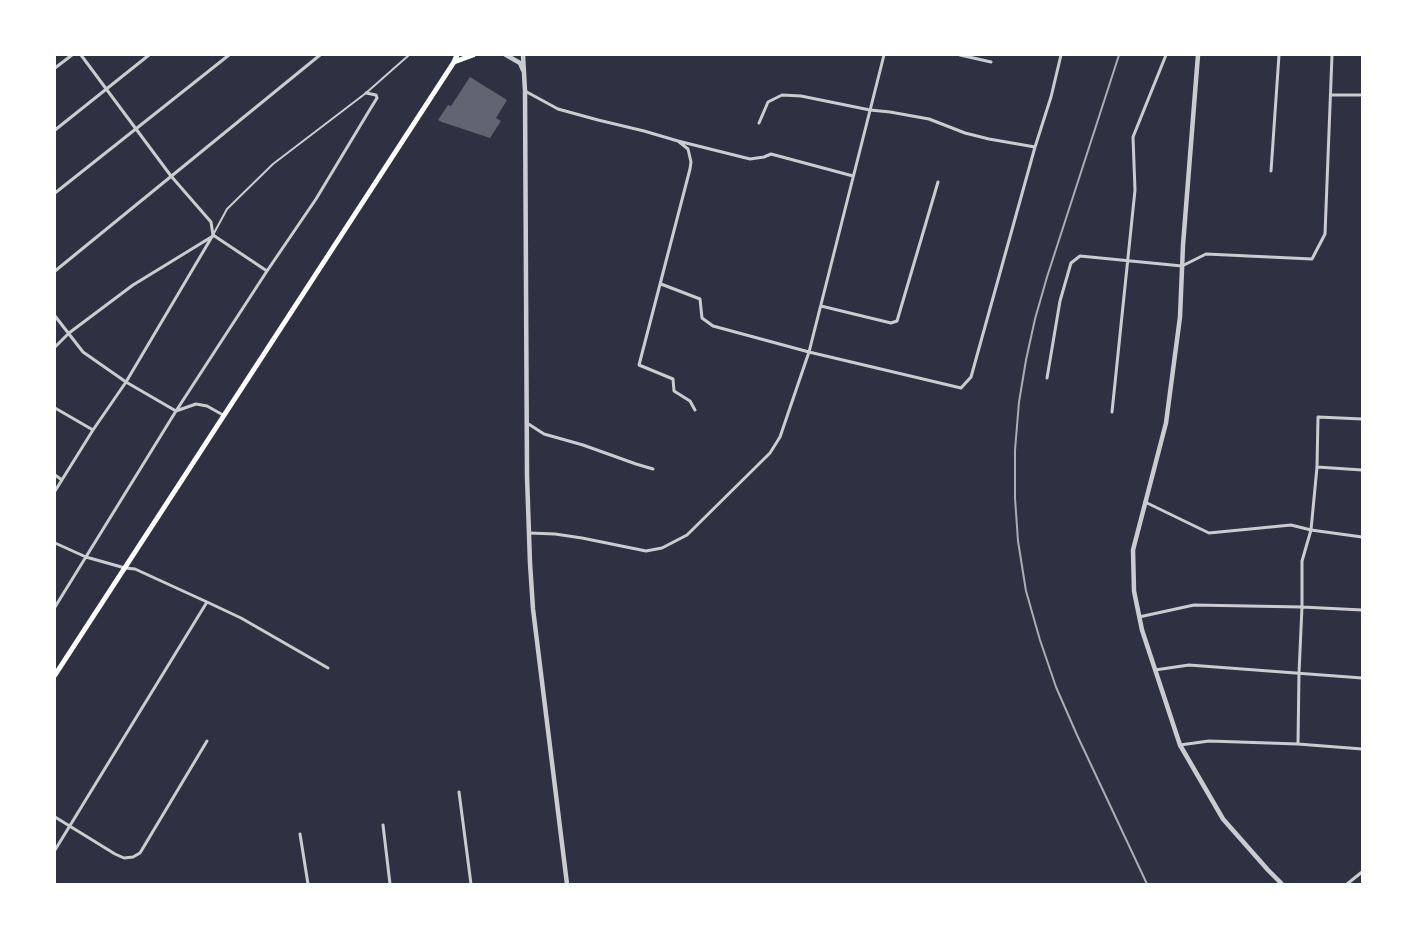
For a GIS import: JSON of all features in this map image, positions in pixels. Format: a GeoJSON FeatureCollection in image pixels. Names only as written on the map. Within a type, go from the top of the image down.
{"type":"FeatureCollection","features":[{"type":"Feature","properties":{"kind":"main road"},"geometry":{"type":"LineString","coordinates":[[55,675],[457,55]]}},
{"type":"Feature","properties":{"kind":"main road"},"geometry":{"type":"LineString","coordinates":[[454,62],[473,55]]}},
{"type":"Feature","properties":{"kind":"street"},"geometry":{"type":"LineString","coordinates":[[55,68],[72,55]]}},
{"type":"Feature","properties":{"kind":"street"},"geometry":{"type":"LineString","coordinates":[[55,491],[126,382],[213,235],[211,222],[172,176],[81,55]]}},
{"type":"Feature","properties":{"kind":"street"},"geometry":{"type":"LineString","coordinates":[[55,130],[149,55]]}},
{"type":"Feature","properties":{"kind":"street"},"geometry":{"type":"LineString","coordinates":[[55,193],[229,55]]}},
{"type":"Feature","properties":{"kind":"street"},"geometry":{"type":"LineString","coordinates":[[55,271],[320,55]]}},
{"type":"Feature","properties":{"kind":"street"},"geometry":{"type":"LineString","coordinates":[[506,55],[520,63],[524,73]]}},
{"type":"Feature","properties":{"kind":"street"},"geometry":{"type":"LineString","coordinates":[[523,55],[525,91],[527,423],[529,533],[533,609],[567,884]]}},
{"type":"Feature","properties":{"kind":"street"},"geometry":{"type":"LineString","coordinates":[[529,533],[582,538],[646,551],[662,548],[687,535],[770,453],[780,437],[809,352],[884,55]]}},
{"type":"Feature","properties":{"kind":"street"},"geometry":{"type":"LineString","coordinates":[[960,55],[991,62]]}},
{"type":"Feature","properties":{"kind":"street"},"geometry":{"type":"LineString","coordinates":[[661,284],[700,298],[702,318],[713,326],[809,352],[961,388],[972,377],[1035,147],[1051,97],[1061,55]]}},
{"type":"Feature","properties":{"kind":"street"},"geometry":{"type":"LineString","coordinates":[[1112,412],[1135,190],[1133,137],[1166,55]]}},
{"type":"Feature","properties":{"kind":"street"},"geometry":{"type":"LineString","coordinates":[[1198,55],[1182,266],[1180,317],[1166,423],[1133,550],[1134,591],[1142,630],[1180,745],[1223,819],[1282,884]]}},
{"type":"Feature","properties":{"kind":"street"},"geometry":{"type":"LineString","coordinates":[[1271,172],[1279,55]]}},
{"type":"Feature","properties":{"kind":"street"},"geometry":{"type":"LineString","coordinates":[[1047,378],[1060,300],[1071,263],[1080,256],[1182,266],[1206,254],[1312,259],[1325,234],[1332,55]]}},
{"type":"Feature","properties":{"kind":"street"},"geometry":{"type":"LineString","coordinates":[[525,91],[558,108],[678,141],[750,159],[771,154],[852,176]]}},
{"type":"Feature","properties":{"kind":"street"},"geometry":{"type":"LineString","coordinates":[[55,607],[176,411],[316,199],[377,98],[376,95],[366,93]]}},
{"type":"Feature","properties":{"kind":"street"},"geometry":{"type":"LineString","coordinates":[[758,123],[768,102],[782,94],[929,119],[964,133],[1035,147]]}},
{"type":"Feature","properties":{"kind":"street"},"geometry":{"type":"LineString","coordinates":[[1331,95],[1362,95]]}},
{"type":"Feature","properties":{"kind":"street"},"geometry":{"type":"LineString","coordinates":[[678,141],[688,150],[691,162],[639,365],[673,380],[674,391],[690,401],[695,410]]}},
{"type":"Feature","properties":{"kind":"street"},"geometry":{"type":"LineString","coordinates":[[821,306],[891,323],[897,320],[938,182]]}},
{"type":"Feature","properties":{"kind":"street"},"geometry":{"type":"LineString","coordinates":[[213,235],[267,271]]}},
{"type":"Feature","properties":{"kind":"street"},"geometry":{"type":"LineString","coordinates":[[55,347],[133,285],[213,235]]}},
{"type":"Feature","properties":{"kind":"street"},"geometry":{"type":"LineString","coordinates":[[55,316],[83,352],[126,382],[176,411],[196,404],[207,406],[224,416]]}},
{"type":"Feature","properties":{"kind":"street"},"geometry":{"type":"LineString","coordinates":[[55,408],[93,430]]}},
{"type":"Feature","properties":{"kind":"street"},"geometry":{"type":"LineString","coordinates":[[1298,744],[1302,561],[1311,530],[1317,467],[1318,416],[1362,419]]}},
{"type":"Feature","properties":{"kind":"street"},"geometry":{"type":"LineString","coordinates":[[527,423],[544,434],[653,469]]}},
{"type":"Feature","properties":{"kind":"street"},"geometry":{"type":"LineString","coordinates":[[1317,467],[1362,470]]}},
{"type":"Feature","properties":{"kind":"street"},"geometry":{"type":"LineString","coordinates":[[55,475],[62,480]]}},
{"type":"Feature","properties":{"kind":"street"},"geometry":{"type":"LineString","coordinates":[[1145,502],[1209,533],[1291,525],[1311,530],[1362,537]]}},
{"type":"Feature","properties":{"kind":"street"},"geometry":{"type":"LineString","coordinates":[[55,543],[86,557],[136,570],[241,618],[328,668]]}},
{"type":"Feature","properties":{"kind":"street"},"geometry":{"type":"LineString","coordinates":[[55,850],[206,602]]}},
{"type":"Feature","properties":{"kind":"street"},"geometry":{"type":"LineString","coordinates":[[1139,617],[1194,606],[1302,607],[1362,610]]}},
{"type":"Feature","properties":{"kind":"street"},"geometry":{"type":"LineString","coordinates":[[1155,670],[1189,665],[1362,678]]}},
{"type":"Feature","properties":{"kind":"street"},"geometry":{"type":"LineString","coordinates":[[55,817],[124,858],[133,857],[140,853],[208,741]]}},
{"type":"Feature","properties":{"kind":"street"},"geometry":{"type":"LineString","coordinates":[[1180,745],[1209,741],[1298,744],[1362,749]]}},
{"type":"Feature","properties":{"kind":"street"},"geometry":{"type":"LineString","coordinates":[[459,792],[471,884]]}},
{"type":"Feature","properties":{"kind":"street"},"geometry":{"type":"LineString","coordinates":[[383,825],[390,884]]}},
{"type":"Feature","properties":{"kind":"street"},"geometry":{"type":"LineString","coordinates":[[300,834],[308,884]]}},
{"type":"Feature","properties":{"kind":"street"},"geometry":{"type":"LineString","coordinates":[[1347,884],[1362,872]]}},
{"type":"Feature","properties":{"kind":"lane"},"geometry":{"type":"LineString","coordinates":[[213,235],[227,208],[273,164],[366,93],[409,55]]}},
{"type":"Feature","properties":{"kind":"building"},"geometry":{"type":"Polygon","coordinates":[[[470,77],[507,100],[496,118],[501,121],[490,138],[438,120],[448,105],[451,106],[470,77]]]}},
{"type":"Feature","properties":{"kind":"railway"},"geometry":{"type":"LineString","coordinates":[[1119,55],[1035,319],[1019,402],[1015,450],[1015,498],[1018,541],[1026,591],[1056,687],[1147,884]]}}]}
